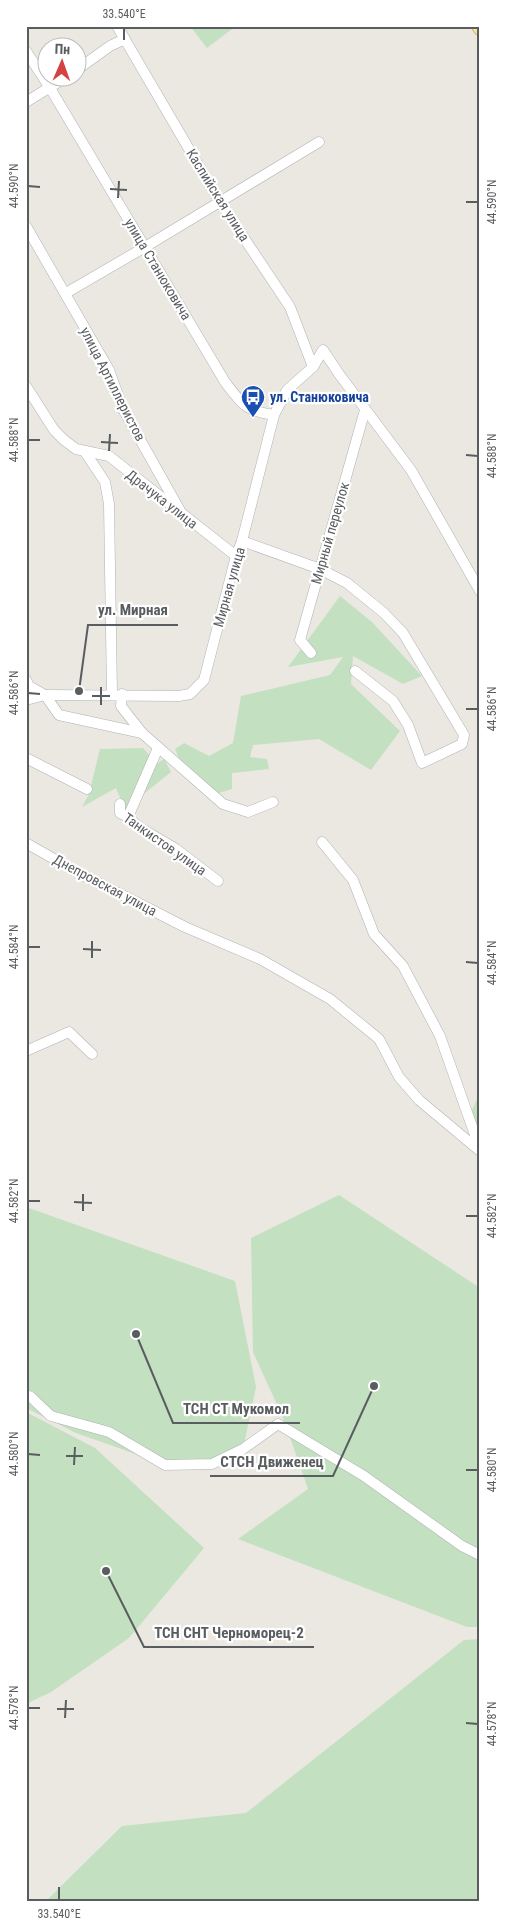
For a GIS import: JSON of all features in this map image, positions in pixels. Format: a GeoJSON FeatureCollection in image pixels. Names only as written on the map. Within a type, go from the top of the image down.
{"type":"FeatureCollection","features":[{"type":"Feature","properties":{"kind":"street","name":"Каспийская улица"},"geometry":{"type":"LineString","coordinates":[[117,26],[220,202],[290,307],[313,367]]}},
{"type":"Feature","properties":{"kind":"street"},"geometry":{"type":"LineString","coordinates":[[88,62],[110,46],[125,40]]}},
{"type":"Feature","properties":{"kind":"street","name":"улица Станюковича"},"geometry":{"type":"LineString","coordinates":[[26,51],[38,70]]}},
{"type":"Feature","properties":{"kind":"street"},"geometry":{"type":"LineString","coordinates":[[26,102],[50,88]]}},
{"type":"Feature","properties":{"kind":"street","name":"улица Станюковича"},"geometry":{"type":"LineString","coordinates":[[50,88],[224,382],[242,405],[256,413],[274,415]]}},
{"type":"Feature","properties":{"kind":"street"},"geometry":{"type":"LineString","coordinates":[[66,293],[319,142]]}},
{"type":"Feature","properties":{"kind":"street","name":"улица Артиллеристов"},"geometry":{"type":"LineString","coordinates":[[26,226],[109,370],[123,408],[184,516]]}},
{"type":"Feature","properties":{"kind":"street","name":"Мирная улица"},"geometry":{"type":"LineString","coordinates":[[45,695],[117,694],[179,696],[190,694],[204,680],[274,415],[287,390],[313,367],[323,350],[365,410]]}},
{"type":"Feature","properties":{"kind":"street"},"geometry":{"type":"LineString","coordinates":[[26,386],[58,436],[76,450],[85,452],[105,482],[109,504],[117,694],[121,706],[142,733],[223,804],[248,812],[273,802]]}},
{"type":"Feature","properties":{"kind":"street"},"geometry":{"type":"LineString","coordinates":[[365,410],[411,470],[480,591]]}},
{"type":"Feature","properties":{"kind":"street","name":"Мирный переулок"},"geometry":{"type":"LineString","coordinates":[[311,653],[300,640],[365,410]]}},
{"type":"Feature","properties":{"kind":"street","name":"Драчука улица"},"geometry":{"type":"LineString","coordinates":[[85,452],[109,456],[236,556]]}},
{"type":"Feature","properties":{"kind":"street"},"geometry":{"type":"LineString","coordinates":[[242,541],[320,569],[347,583],[384,612],[403,633],[464,735],[462,744],[422,763],[408,725],[393,701],[355,671]]}},
{"type":"Feature","properties":{"kind":"street"},"geometry":{"type":"LineString","coordinates":[[26,680],[29,686],[45,695],[59,715],[142,733]]}},
{"type":"Feature","properties":{"kind":"street"},"geometry":{"type":"LineString","coordinates":[[26,700],[45,695]]}},
{"type":"Feature","properties":{"kind":"street"},"geometry":{"type":"LineString","coordinates":[[128,817],[158,748]]}},
{"type":"Feature","properties":{"kind":"street"},"geometry":{"type":"LineString","coordinates":[[26,758],[87,789]]}},
{"type":"Feature","properties":{"kind":"street","name":"Танкистов улица"},"geometry":{"type":"LineString","coordinates":[[120,804],[120,813],[176,850],[218,881]]}},
{"type":"Feature","properties":{"kind":"street"},"geometry":{"type":"LineString","coordinates":[[322,842],[354,880],[374,934],[403,966],[440,1036],[480,1150]]}},
{"type":"Feature","properties":{"kind":"street","name":"Днепровская улица"},"geometry":{"type":"LineString","coordinates":[[26,843],[77,872],[184,927],[260,958],[330,999],[379,1039],[399,1077],[419,1100],[480,1150]]}},
{"type":"Feature","properties":{"kind":"street"},"geometry":{"type":"LineString","coordinates":[[26,1051],[69,1032],[92,1054]]}},
{"type":"Feature","properties":{"kind":"street"},"geometry":{"type":"LineString","coordinates":[[26,1395],[31,1397],[51,1416],[109,1432],[165,1465],[212,1464],[243,1449],[278,1424],[364,1476],[462,1546],[480,1555]]}},
{"type":"Feature","properties":{"kind":"green space"},"geometry":{"type":"Polygon","coordinates":[[[190,26],[236,26],[207,48],[190,26]]]}},
{"type":"Feature","properties":{"kind":"green space"},"geometry":{"type":"Polygon","coordinates":[[[340,596],[372,622],[422,676],[403,684],[353,656],[351,684],[400,731],[371,770],[319,739],[253,745],[250,757],[267,759],[269,769],[232,773],[232,789],[216,794],[179,759],[175,749],[184,743],[209,756],[233,743],[241,696],[330,675],[343,657],[288,667],[340,596]]]}},
{"type":"Feature","properties":{"kind":"green space"},"geometry":{"type":"Polygon","coordinates":[[[143,748],[157,764],[164,759],[171,772],[125,809],[116,788],[82,807],[89,794],[100,749],[143,748]]]}},
{"type":"Feature","properties":{"kind":"green space"},"geometry":{"type":"Polygon","coordinates":[[[480,1093],[480,1131],[466,1123],[480,1093]]]}},
{"type":"Feature","properties":{"kind":"green space"},"geometry":{"type":"Polygon","coordinates":[[[339,1195],[480,1288],[480,1627],[467,1627],[238,1539],[308,1489],[284,1420],[253,1352],[251,1238],[339,1195]]]}},
{"type":"Feature","properties":{"kind":"green space"},"geometry":{"type":"Polygon","coordinates":[[[26,1207],[235,1281],[256,1387],[243,1449],[178,1469],[76,1433],[26,1408],[26,1207]]]}},
{"type":"Feature","properties":{"kind":"green space"},"geometry":{"type":"Polygon","coordinates":[[[26,1412],[95,1448],[204,1548],[129,1638],[51,1692],[26,1704],[26,1412]]]}},
{"type":"Feature","properties":{"kind":"green space"},"geometry":{"type":"Polygon","coordinates":[[[480,1639],[480,1901],[46,1901],[122,1826],[246,1813],[464,1640],[480,1639]]]}},
{"type":"Feature","properties":{"kind":"place","name":"ул. Станюковича"},"geometry":{"type":"Point","coordinates":[253,418]}},
{"type":"Feature","properties":{"kind":"place","name":"ул. Мирная"},"geometry":{"type":"Point","coordinates":[79,691]}},
{"type":"Feature","properties":{"kind":"place","name":"ТСН СТ Мукомол"},"geometry":{"type":"Point","coordinates":[136,1334]}},
{"type":"Feature","properties":{"kind":"place","name":"СТСН Движенец"},"geometry":{"type":"Point","coordinates":[374,1386]}},
{"type":"Feature","properties":{"kind":"place","name":"ТСН СНТ Черноморец-2"},"geometry":{"type":"Point","coordinates":[106,1571]}}]}
